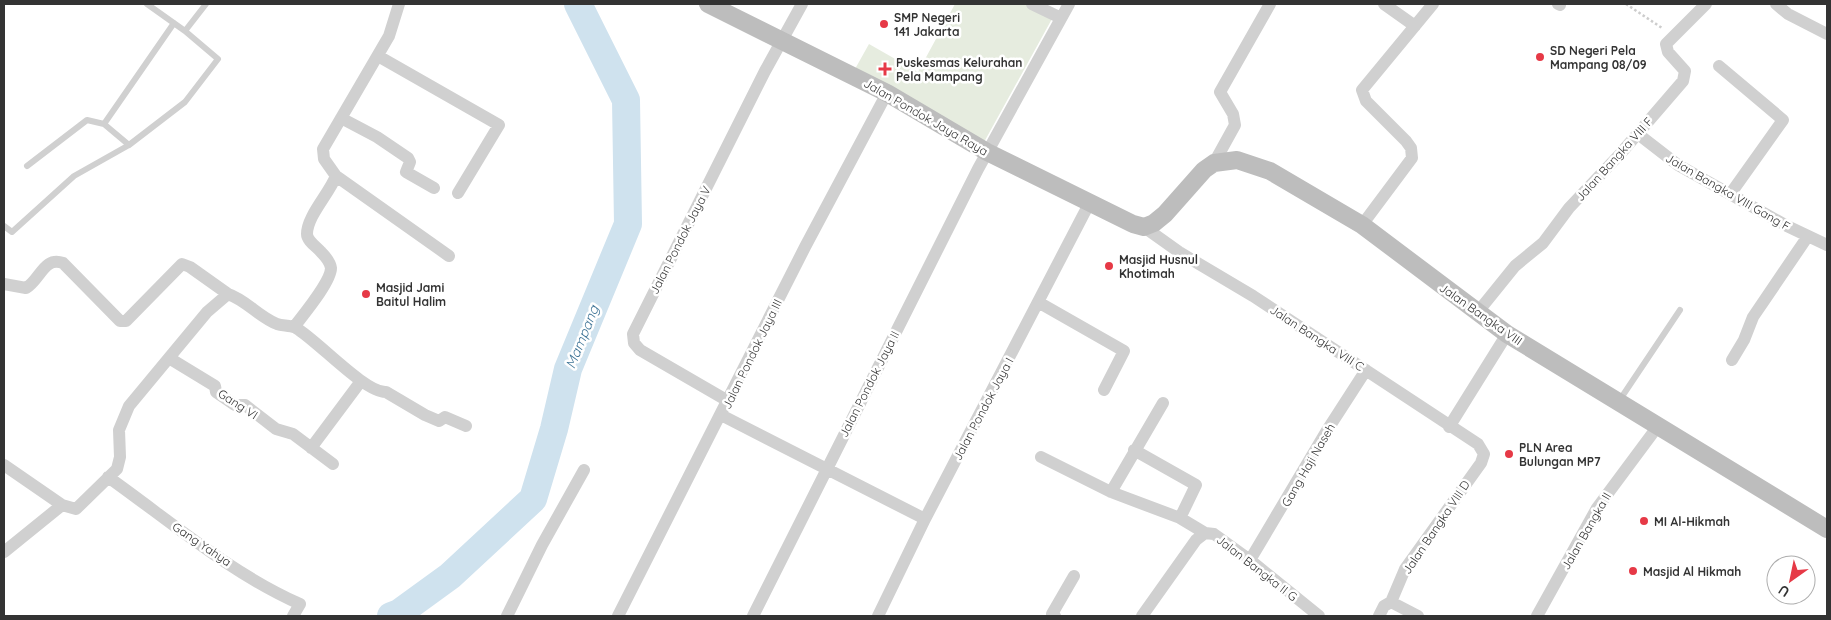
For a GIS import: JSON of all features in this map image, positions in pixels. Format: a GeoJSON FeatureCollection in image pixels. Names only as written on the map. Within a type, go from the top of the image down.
{"type":"FeatureCollection","features":[{"type":"Feature","properties":{"kind":"street"},"geometry":{"type":"LineString","coordinates":[[399,4],[389,36],[323,149],[324,159],[336,176],[449,256]]}},
{"type":"Feature","properties":{"kind":"street","name":"Jalan Pondok Jaya Raya"},"geometry":{"type":"LineString","coordinates":[[708,4],[887,94],[987,152],[1120,218],[1144,227]]}},
{"type":"Feature","properties":{"kind":"street"},"geometry":{"type":"LineString","coordinates":[[782,40],[802,4]]}},
{"type":"Feature","properties":{"kind":"street"},"geometry":{"type":"LineString","coordinates":[[1032,4],[1062,18]]}},
{"type":"Feature","properties":{"kind":"street","name":"Jalan Pondok Jaya II"},"geometry":{"type":"LineString","coordinates":[[753,616],[987,152],[1069,4]]}},
{"type":"Feature","properties":{"kind":"street"},"geometry":{"type":"LineString","coordinates":[[1144,227],[1165,214],[1204,170],[1214,163],[1235,125],[1235,120],[1220,92],[1270,4]]}},
{"type":"Feature","properties":{"kind":"street"},"geometry":{"type":"LineString","coordinates":[[1384,4],[1415,26]]}},
{"type":"Feature","properties":{"kind":"street"},"geometry":{"type":"LineString","coordinates":[[1362,225],[1412,158],[1411,148],[1406,141],[1366,102],[1362,90],[1433,4]]}},
{"type":"Feature","properties":{"kind":"street"},"geometry":{"type":"LineString","coordinates":[[1673,36],[1706,4]]}},
{"type":"Feature","properties":{"kind":"street"},"geometry":{"type":"LineString","coordinates":[[1776,4],[1788,14],[1827,34]]}},
{"type":"Feature","properties":{"kind":"street","name":"Jalan Bangka VIII F"},"geometry":{"type":"LineString","coordinates":[[1477,313],[1515,266],[1543,243],[1569,208],[1638,134],[1685,77],[1685,71],[1666,48],[1666,44],[1673,36]]}},
{"type":"Feature","properties":{"kind":"street","name":"Jalan Pondok Jaya V"},"geometry":{"type":"LineString","coordinates":[[728,401],[640,350],[634,343],[633,334],[782,40]]}},
{"type":"Feature","properties":{"kind":"street"},"geometry":{"type":"LineString","coordinates":[[378,56],[499,125],[458,193]]}},
{"type":"Feature","properties":{"kind":"street"},"geometry":{"type":"LineString","coordinates":[[1719,66],[1782,120],[1731,193]]}},
{"type":"Feature","properties":{"kind":"street","name":"Jalan Pondok Jaya III"},"geometry":{"type":"LineString","coordinates":[[618,616],[722,415],[805,248],[887,94]]}},
{"type":"Feature","properties":{"kind":"street"},"geometry":{"type":"LineString","coordinates":[[341,118],[377,137],[408,158],[410,162],[406,172],[434,188]]}},
{"type":"Feature","properties":{"kind":"street","name":"Jalan Bangka VIII Gang F"},"geometry":{"type":"LineString","coordinates":[[1638,134],[1678,165],[1808,236],[1826,241]]}},
{"type":"Feature","properties":{"kind":"street","name":"Jalan Bangka VIII"},"geometry":{"type":"LineString","coordinates":[[1214,163],[1237,160],[1252,164],[1290,182],[1362,225],[1507,334],[1827,529]]}},
{"type":"Feature","properties":{"kind":"street"},"geometry":{"type":"LineString","coordinates":[[294,327],[328,278],[331,268],[328,260],[307,239],[307,234],[308,223],[332,188],[336,176]]}},
{"type":"Feature","properties":{"kind":"street","name":"Jalan Pondok Jaya I"},"geometry":{"type":"LineString","coordinates":[[878,616],[925,519],[1090,202]]}},
{"type":"Feature","properties":{"kind":"street","name":"Jalan Bangka VIII C"},"geometry":{"type":"LineString","coordinates":[[1144,227],[1366,370],[1449,427],[1478,444],[1484,454]]}},
{"type":"Feature","properties":{"kind":"street"},"geometry":{"type":"LineString","coordinates":[[1732,360],[1744,340],[1753,317],[1808,236]]}},
{"type":"Feature","properties":{"kind":"street"},"geometry":{"type":"LineString","coordinates":[[4,284],[26,288],[49,262],[56,260],[64,263],[120,321],[126,321],[182,264],[190,267],[228,294],[237,297],[276,324],[294,327],[361,381],[378,392],[386,392],[439,421],[445,417],[466,426]]}},
{"type":"Feature","properties":{"kind":"street"},"geometry":{"type":"LineString","coordinates":[[4,465],[62,505],[76,509],[117,469],[120,457],[119,430],[121,420],[129,406],[207,312],[228,294]]}},
{"type":"Feature","properties":{"kind":"street"},"geometry":{"type":"LineString","coordinates":[[1038,302],[1124,351],[1104,390]]}},
{"type":"Feature","properties":{"kind":"street"},"geometry":{"type":"LineString","coordinates":[[1449,427],[1507,334]]}},
{"type":"Feature","properties":{"kind":"street","name":"Gang VI"},"geometry":{"type":"LineString","coordinates":[[169,358],[215,386],[216,392],[235,405],[244,405],[270,425],[293,434],[333,464]]}},
{"type":"Feature","properties":{"kind":"street","name":"Gang Haji Naseh"},"geometry":{"type":"LineString","coordinates":[[1250,560],[1326,432],[1366,370]]}},
{"type":"Feature","properties":{"kind":"street"},"geometry":{"type":"LineString","coordinates":[[311,448],[361,381]]}},
{"type":"Feature","properties":{"kind":"street"},"geometry":{"type":"LineString","coordinates":[[1111,492],[1163,402]]}},
{"type":"Feature","properties":{"kind":"street"},"geometry":{"type":"LineString","coordinates":[[722,415],[925,519]]}},
{"type":"Feature","properties":{"kind":"street","name":"Jalan Bangka II"},"geometry":{"type":"LineString","coordinates":[[1537,616],[1597,508],[1658,426]]}},
{"type":"Feature","properties":{"kind":"street"},"geometry":{"type":"LineString","coordinates":[[1134,450],[1196,485],[1180,518]]}},
{"type":"Feature","properties":{"kind":"street","name":"Jalan Bangka VIII D"},"geometry":{"type":"LineString","coordinates":[[1391,602],[1405,569],[1480,463],[1484,454]]}},
{"type":"Feature","properties":{"kind":"street"},"geometry":{"type":"LineString","coordinates":[[1041,456],[1111,492],[1180,518],[1204,533]]}},
{"type":"Feature","properties":{"kind":"street"},"geometry":{"type":"LineString","coordinates":[[507,616],[542,545],[584,470]]}},
{"type":"Feature","properties":{"kind":"street","name":"Gang Yahya"},"geometry":{"type":"LineString","coordinates":[[108,477],[195,541],[275,593],[300,604],[293,616]]}},
{"type":"Feature","properties":{"kind":"street"},"geometry":{"type":"LineString","coordinates":[[4,552],[62,505]]}},
{"type":"Feature","properties":{"kind":"street","name":"Jalan Bangka II G"},"geometry":{"type":"LineString","coordinates":[[1142,616],[1196,540],[1204,533],[1214,534],[1250,560],[1319,616]]}},
{"type":"Feature","properties":{"kind":"street"},"geometry":{"type":"LineString","coordinates":[[1056,616],[1052,614],[1074,576]]}},
{"type":"Feature","properties":{"kind":"street"},"geometry":{"type":"LineString","coordinates":[[1378,616],[1384,606],[1391,602],[1418,616]]}},
{"type":"Feature","properties":{"kind":"lane"},"geometry":{"type":"LineString","coordinates":[[4,226],[12,232],[74,176],[129,145],[185,102],[218,59],[185,31],[147,4]]}},
{"type":"Feature","properties":{"kind":"lane"},"geometry":{"type":"LineString","coordinates":[[185,31],[206,4]]}},
{"type":"Feature","properties":{"kind":"lane"},"geometry":{"type":"LineString","coordinates":[[104,124],[174,23]]}},
{"type":"Feature","properties":{"kind":"lane"},"geometry":{"type":"LineString","coordinates":[[27,166],[87,120],[104,124],[129,145]]}},
{"type":"Feature","properties":{"kind":"lane"},"geometry":{"type":"LineString","coordinates":[[1618,402],[1680,310]]}},
{"type":"Feature","properties":{"kind":"path"},"geometry":{"type":"LineString","coordinates":[[1626,4],[1673,36]]}},
{"type":"Feature","properties":{"kind":"shaded area"},"geometry":{"type":"Polygon","coordinates":[[[955,4],[1026,4],[1053,17],[983,144],[855,69],[869,44],[918,72],[955,4]]]}},
{"type":"Feature","properties":{"kind":"waterway","name":"Mampang"},"geometry":{"type":"LineString","coordinates":[[391,616],[399,613],[450,576],[533,499],[554,429],[568,369],[628,224],[626,100],[578,4]]}},
{"type":"Feature","properties":{"kind":"place","name":"SMP Negeri 141 Jakarta"},"geometry":{"type":"Point","coordinates":[884,24]}},
{"type":"Feature","properties":{"kind":"place","name":"SD Negeri Pela Mampang 08/09"},"geometry":{"type":"Point","coordinates":[1540,57]}},
{"type":"Feature","properties":{"kind":"place","name":"Puskesmas Kelurahan Pela Mampang"},"geometry":{"type":"Point","coordinates":[885,69]}},
{"type":"Feature","properties":{"kind":"place","name":"Masjid Husnul Khotimah"},"geometry":{"type":"Point","coordinates":[1109,266]}},
{"type":"Feature","properties":{"kind":"place","name":"Masjid Jami Baitul Halim"},"geometry":{"type":"Point","coordinates":[366,294]}},
{"type":"Feature","properties":{"kind":"place","name":"PLN Area Bulungan MP7"},"geometry":{"type":"Point","coordinates":[1509,454]}},
{"type":"Feature","properties":{"kind":"place","name":"MI Al-Hikmah"},"geometry":{"type":"Point","coordinates":[1644,521]}},
{"type":"Feature","properties":{"kind":"place","name":"Masjid Al Hikmah"},"geometry":{"type":"Point","coordinates":[1633,571]}}]}
